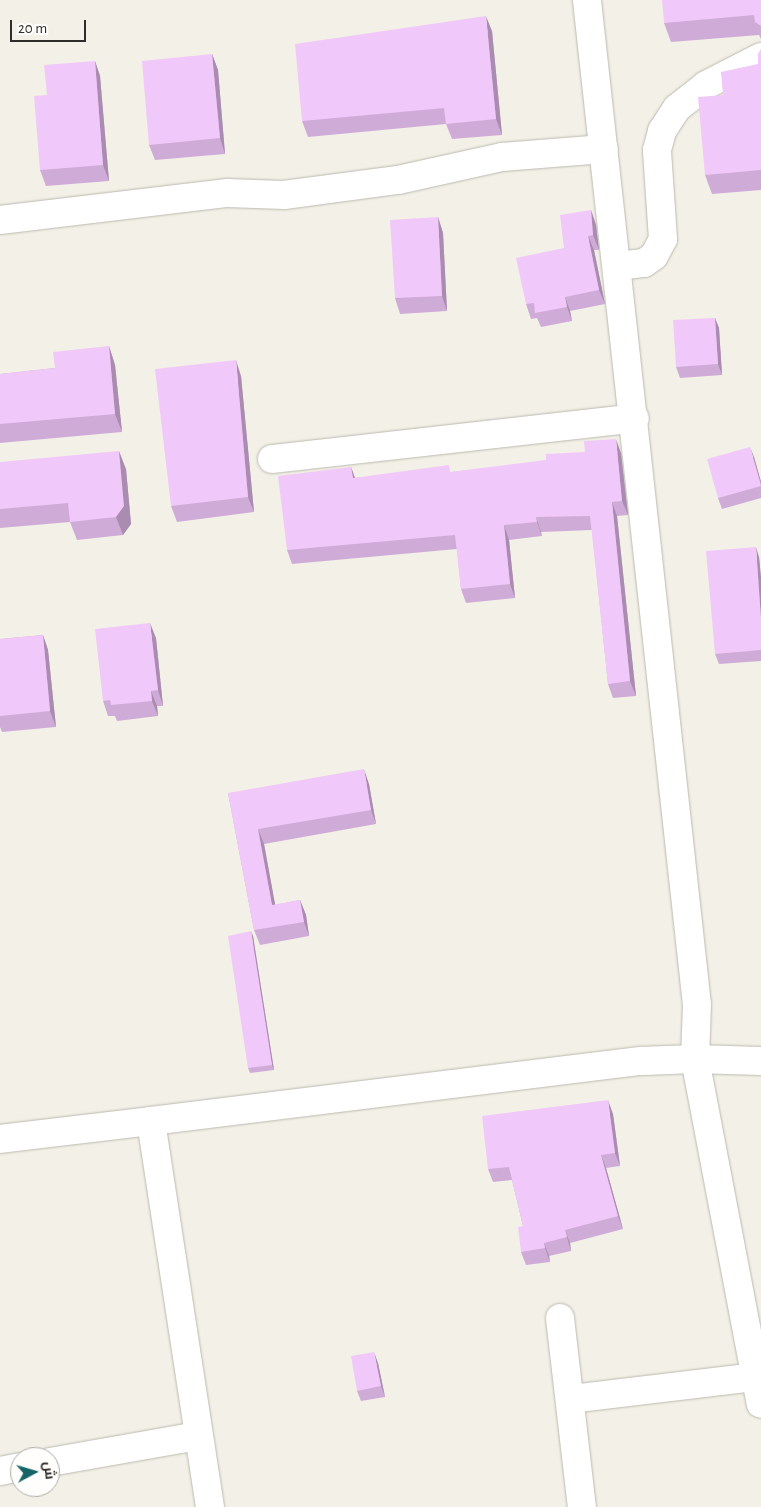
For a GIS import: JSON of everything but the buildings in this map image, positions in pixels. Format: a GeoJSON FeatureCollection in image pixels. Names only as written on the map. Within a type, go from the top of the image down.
{"type":"FeatureCollection","features":[{"type":"Feature","properties":{"kind":"street"},"geometry":{"type":"LineString","coordinates":[[586,0],[635,418],[697,1004],[695,1059],[754,1377],[761,1404]]}},
{"type":"Feature","properties":{"kind":"street"},"geometry":{"type":"LineString","coordinates":[[618,266],[644,263],[654,256],[663,239],[657,150],[662,131],[677,108],[706,85],[761,57]]}},
{"type":"Feature","properties":{"kind":"street"},"geometry":{"type":"LineString","coordinates":[[0,220],[227,193],[284,194],[398,180],[502,157],[604,149]]}},
{"type":"Feature","properties":{"kind":"street"},"geometry":{"type":"LineString","coordinates":[[272,459],[635,418]]}},
{"type":"Feature","properties":{"kind":"street"},"geometry":{"type":"LineString","coordinates":[[0,1139],[642,1061],[695,1059],[761,1061]]}},
{"type":"Feature","properties":{"kind":"street"},"geometry":{"type":"LineString","coordinates":[[150,1121],[210,1507]]}},
{"type":"Feature","properties":{"kind":"street"},"geometry":{"type":"LineString","coordinates":[[560,1318],[571,1399],[582,1507]]}},
{"type":"Feature","properties":{"kind":"street"},"geometry":{"type":"LineString","coordinates":[[571,1399],[754,1377]]}},
{"type":"Feature","properties":{"kind":"street"},"geometry":{"type":"LineString","coordinates":[[60,1460],[198,1436]]}}]}
